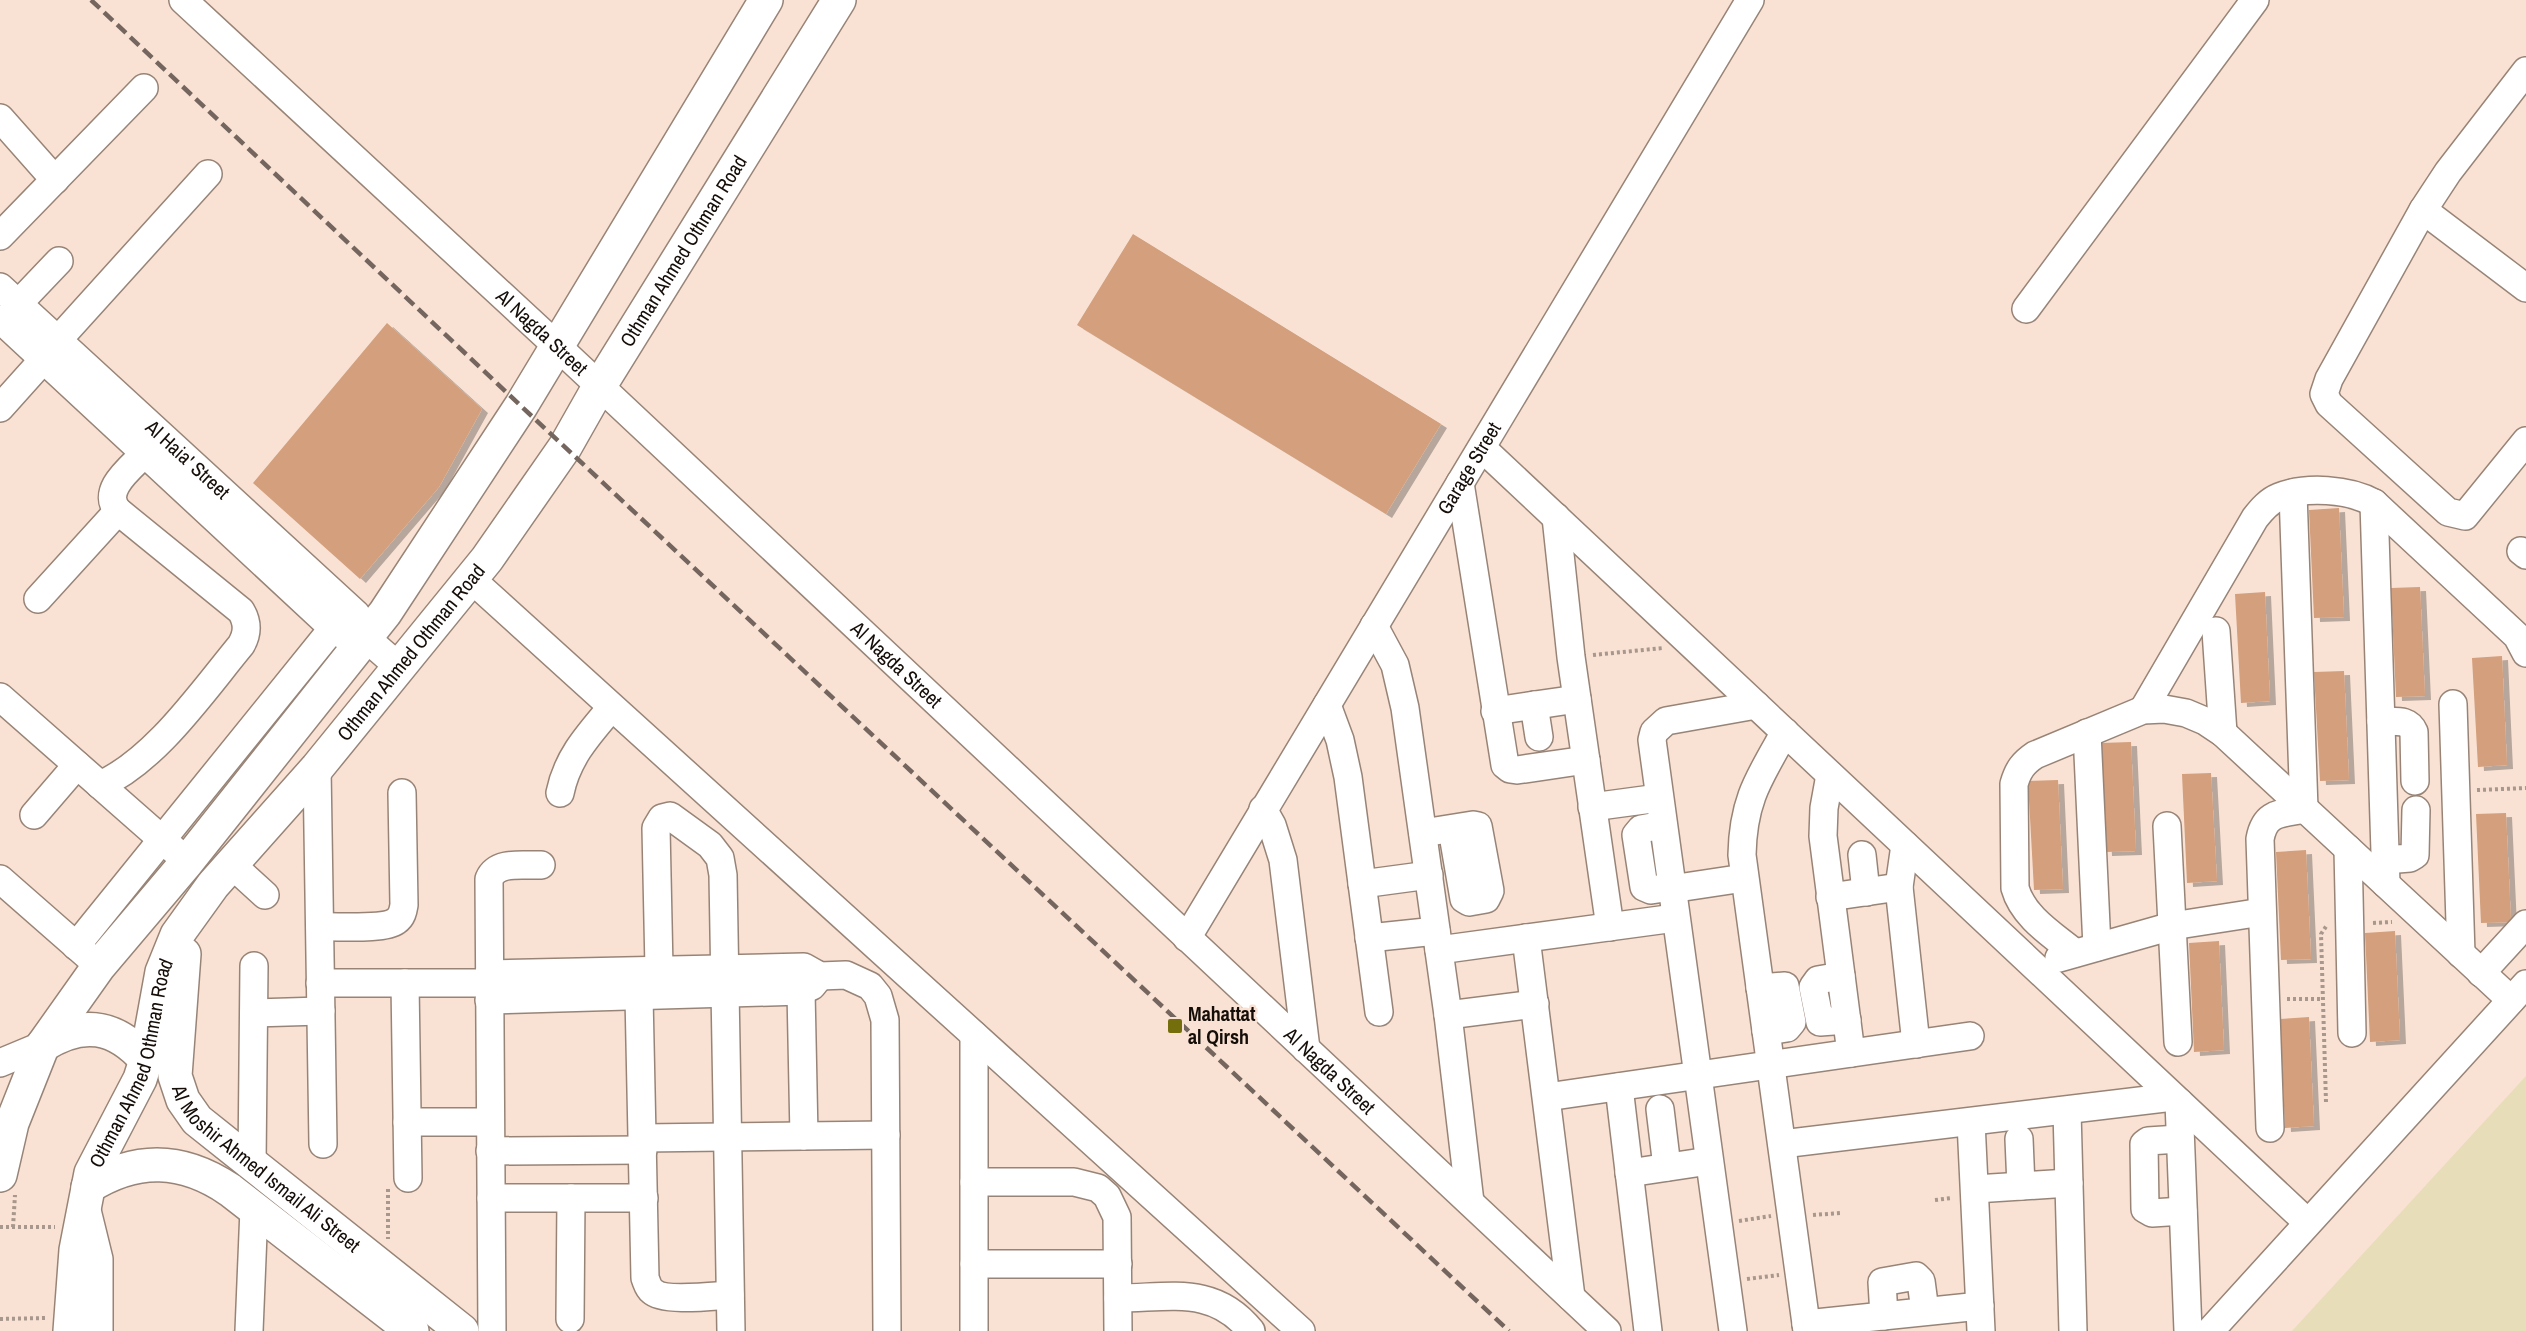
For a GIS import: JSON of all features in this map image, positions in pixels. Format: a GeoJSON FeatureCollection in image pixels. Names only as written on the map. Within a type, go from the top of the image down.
{"type":"FeatureCollection","features":[{"type":"Feature","properties":{"kind":"main road"},"geometry":{"type":"LineString","coordinates":[[0,1176],[12,1123],[43,1045],[88,956],[187,862],[375,625],[558,347],[766,0]]}},
{"type":"Feature","properties":{"kind":"main road","name":"Othman Ahmed Othman Road"},"geometry":{"type":"LineString","coordinates":[[80,1327],[73,1273],[84,1205],[101,1151],[140,1079],[146,1060],[162,972],[187,918],[317,768],[479,569],[565,447],[599,387],[838,0]]}},
{"type":"Feature","properties":{"kind":"main road"},"geometry":{"type":"LineString","coordinates":[[375,625],[400,632],[409,630],[458,568],[466,563],[479,569]]}},
{"type":"Feature","properties":{"kind":"main road","name":"Al Moshir Ahmed Ismail Ali Street"},"geometry":{"type":"LineString","coordinates":[[187,918],[174,1064],[178,1088],[183,1100],[197,1120],[462,1331]]}},
{"type":"Feature","properties":{"kind":"main road"},"geometry":{"type":"LineString","coordinates":[[43,1045],[60,1035],[79,1029],[98,1029],[117,1035],[134,1045],[146,1060]]}},
{"type":"Feature","properties":{"kind":"main road","name":"Al Moshir Ahmed Ismail Ali Street"},"geometry":{"type":"LineString","coordinates":[[84,1205],[116,1172],[132,1167],[163,1164],[182,1167],[207,1176],[230,1190],[404,1328]]}},
{"type":"Feature","properties":{"kind":"street","name":"Al Nagda Street"},"geometry":{"type":"LineString","coordinates":[[183,0],[558,347],[1607,1331]]}},
{"type":"Feature","properties":{"kind":"street","name":"Garage Street"},"geometry":{"type":"LineString","coordinates":[[1187,938],[1750,0]]}},
{"type":"Feature","properties":{"kind":"street"},"geometry":{"type":"LineString","coordinates":[[2026,309],[2255,0]]}},
{"type":"Feature","properties":{"kind":"street"},"geometry":{"type":"LineString","coordinates":[[2526,71],[2448,172],[2423,210],[2329,379],[2324,394],[2329,404],[2448,512],[2455,515],[2465,516],[2526,441]]}},
{"type":"Feature","properties":{"kind":"street"},"geometry":{"type":"LineString","coordinates":[[0,236],[144,88]]}},
{"type":"Feature","properties":{"kind":"street"},"geometry":{"type":"LineString","coordinates":[[0,118],[55,180]]}},
{"type":"Feature","properties":{"kind":"street"},"geometry":{"type":"LineString","coordinates":[[0,408],[208,174]]}},
{"type":"Feature","properties":{"kind":"street"},"geometry":{"type":"LineString","coordinates":[[2423,210],[2526,288]]}},
{"type":"Feature","properties":{"kind":"street"},"geometry":{"type":"LineString","coordinates":[[6,304],[59,261]]}},
{"type":"Feature","properties":{"kind":"street","name":"Al Haia' Street"},"geometry":{"type":"LineString","coordinates":[[6,304],[145,453],[333,628],[349,638],[375,625]]}},
{"type":"Feature","properties":{"kind":"street","name":"Al Haia' Street"},"geometry":{"type":"LineString","coordinates":[[50,350],[356,614],[365,627],[375,625]]}},
{"type":"Feature","properties":{"kind":"street"},"geometry":{"type":"LineString","coordinates":[[1482,448],[2307,1222]]}},
{"type":"Feature","properties":{"kind":"street"},"geometry":{"type":"LineString","coordinates":[[100,785],[128,771],[152,750],[241,645],[246,632],[241,611],[118,511],[111,500],[112,491],[145,453]]}},
{"type":"Feature","properties":{"kind":"street"},"geometry":{"type":"LineString","coordinates":[[1460,483],[1502,758],[1510,769],[1516,770],[1586,760]]}},
{"type":"Feature","properties":{"kind":"street"},"geometry":{"type":"LineString","coordinates":[[2143,710],[2255,518],[2265,506],[2278,497],[2293,493],[2344,491],[2360,495],[2374,503],[2517,636],[2526,653]]}},
{"type":"Feature","properties":{"kind":"street"},"geometry":{"type":"LineString","coordinates":[[2293,493],[2304,809]]}},
{"type":"Feature","properties":{"kind":"street"},"geometry":{"type":"LineString","coordinates":[[2374,503],[2385,872]]}},
{"type":"Feature","properties":{"kind":"street"},"geometry":{"type":"LineString","coordinates":[[38,599],[118,511]]}},
{"type":"Feature","properties":{"kind":"street"},"geometry":{"type":"LineString","coordinates":[[1556,517],[1571,657],[1610,927]]}},
{"type":"Feature","properties":{"kind":"street"},"geometry":{"type":"LineString","coordinates":[[479,569],[611,708],[1302,1331]]}},
{"type":"Feature","properties":{"kind":"street","name":"Al Haia' Street"},"geometry":{"type":"LineString","coordinates":[[375,625],[399,667]]}},
{"type":"Feature","properties":{"kind":"street"},"geometry":{"type":"LineString","coordinates":[[1374,626],[1395,665],[1401,686],[1448,1015],[1470,1202]]}},
{"type":"Feature","properties":{"kind":"street"},"geometry":{"type":"LineString","coordinates":[[0,879],[88,956],[162,840],[333,628]]}},
{"type":"Feature","properties":{"kind":"street"},"geometry":{"type":"LineString","coordinates":[[2216,631],[2223,733]]}},
{"type":"Feature","properties":{"kind":"street"},"geometry":{"type":"LineString","coordinates":[[0,697],[187,862],[265,895]]}},
{"type":"Feature","properties":{"kind":"street"},"geometry":{"type":"LineString","coordinates":[[1495,711],[1577,699]]}},
{"type":"Feature","properties":{"kind":"street"},"geometry":{"type":"LineString","coordinates":[[2453,704],[2461,954]]}},
{"type":"Feature","properties":{"kind":"street"},"geometry":{"type":"LineString","coordinates":[[1327,705],[1345,758],[1378,1012]]}},
{"type":"Feature","properties":{"kind":"street"},"geometry":{"type":"LineString","coordinates":[[1534,705],[1539,737]]}},
{"type":"Feature","properties":{"kind":"street"},"geometry":{"type":"LineString","coordinates":[[1733,1331],[1652,740],[1659,725],[1666,721],[1756,705]]}},
{"type":"Feature","properties":{"kind":"street"},"geometry":{"type":"LineString","coordinates":[[560,793],[576,750],[611,708]]}},
{"type":"Feature","properties":{"kind":"street"},"geometry":{"type":"LineString","coordinates":[[2086,950],[2024,909],[2018,899],[2015,888],[2014,784],[2017,772],[2024,762],[2034,755],[2143,710],[2164,709],[2186,713],[2205,721],[2223,733],[2348,849],[2385,872],[2481,973],[2519,992],[2210,1331]]}},
{"type":"Feature","properties":{"kind":"street"},"geometry":{"type":"LineString","coordinates":[[2381,721],[2406,722],[2411,726],[2414,732],[2415,781]]}},
{"type":"Feature","properties":{"kind":"street"},"geometry":{"type":"LineString","coordinates":[[1785,732],[1752,790],[1746,811],[1742,844],[1744,878],[1806,1328],[1892,1320],[1925,1311],[1981,1318],[1971,1122]]}},
{"type":"Feature","properties":{"kind":"street"},"geometry":{"type":"LineString","coordinates":[[2086,950],[2087,733]]}},
{"type":"Feature","properties":{"kind":"street"},"geometry":{"type":"LineString","coordinates":[[34,815],[77,765]]}},
{"type":"Feature","properties":{"kind":"street"},"geometry":{"type":"LineString","coordinates":[[317,768],[322,1144]]}},
{"type":"Feature","properties":{"kind":"street"},"geometry":{"type":"LineString","coordinates":[[1830,775],[1824,808],[1823,836],[1851,1053]]}},
{"type":"Feature","properties":{"kind":"street"},"geometry":{"type":"LineString","coordinates":[[320,927],[385,925],[401,917],[404,905],[402,793]]}},
{"type":"Feature","properties":{"kind":"street"},"geometry":{"type":"LineString","coordinates":[[1592,807],[1659,798]]}},
{"type":"Feature","properties":{"kind":"street"},"geometry":{"type":"LineString","coordinates":[[1263,809],[1278,842],[1284,869],[1305,1048]]}},
{"type":"Feature","properties":{"kind":"street"},"geometry":{"type":"LineString","coordinates":[[2270,1128],[2260,839],[2266,821],[2275,815],[2304,809]]}},
{"type":"Feature","properties":{"kind":"street"},"geometry":{"type":"LineString","coordinates":[[2385,872],[2415,855],[2416,810]]}},
{"type":"Feature","properties":{"kind":"street"},"geometry":{"type":"LineString","coordinates":[[659,969],[657,825],[662,818],[674,817],[710,844],[720,858],[723,875],[731,1331]]}},
{"type":"Feature","properties":{"kind":"street"},"geometry":{"type":"LineString","coordinates":[[710,844],[732,818]]}},
{"type":"Feature","properties":{"kind":"street"},"geometry":{"type":"LineString","coordinates":[[2167,826],[2178,1042]]}},
{"type":"Feature","properties":{"kind":"street"},"geometry":{"type":"LineString","coordinates":[[1423,833],[1452,829]]}},
{"type":"Feature","properties":{"kind":"street"},"geometry":{"type":"LineString","coordinates":[[1905,844],[1899,887],[1916,1044]]}},
{"type":"Feature","properties":{"kind":"street"},"geometry":{"type":"LineString","coordinates":[[2348,849],[2352,1034]]}},
{"type":"Feature","properties":{"kind":"street"},"geometry":{"type":"LineString","coordinates":[[1862,855],[1866,892]]}},
{"type":"Feature","properties":{"kind":"street"},"geometry":{"type":"LineString","coordinates":[[492,1331],[489,885],[491,874],[501,867],[541,865]]}},
{"type":"Feature","properties":{"kind":"street"},"geometry":{"type":"LineString","coordinates":[[1362,884],[1429,875]]}},
{"type":"Feature","properties":{"kind":"street"},"geometry":{"type":"LineString","coordinates":[[1671,888],[1744,878]]}},
{"type":"Feature","properties":{"kind":"street"},"geometry":{"type":"LineString","coordinates":[[1830,897],[1899,887]]}},
{"type":"Feature","properties":{"kind":"street"},"geometry":{"type":"LineString","coordinates":[[2035,967],[2172,926],[2262,912]]}},
{"type":"Feature","properties":{"kind":"street"},"geometry":{"type":"LineString","coordinates":[[1369,938],[1437,940],[1526,938],[1675,918]]}},
{"type":"Feature","properties":{"kind":"street"},"geometry":{"type":"LineString","coordinates":[[2481,973],[2526,924]]}},
{"type":"Feature","properties":{"kind":"street"},"geometry":{"type":"LineString","coordinates":[[1526,938],[1571,1297]]}},
{"type":"Feature","properties":{"kind":"street"},"geometry":{"type":"LineString","coordinates":[[252,1164],[254,966]]}},
{"type":"Feature","properties":{"kind":"street"},"geometry":{"type":"LineString","coordinates":[[489,986],[659,969],[725,981],[810,983],[846,975],[870,986],[883,1008],[885,1020],[887,1331]]}},
{"type":"Feature","properties":{"kind":"street"},"geometry":{"type":"LineString","coordinates":[[320,983],[489,986],[639,996],[725,981]]}},
{"type":"Feature","properties":{"kind":"street"},"geometry":{"type":"LineString","coordinates":[[398,1181],[407,1122],[405,983]]}},
{"type":"Feature","properties":{"kind":"street"},"geometry":{"type":"LineString","coordinates":[[804,1136],[810,983]]}},
{"type":"Feature","properties":{"kind":"street"},"geometry":{"type":"LineString","coordinates":[[639,996],[645,1278],[652,1292],[666,1297],[730,1295]]}},
{"type":"Feature","properties":{"kind":"street"},"geometry":{"type":"LineString","coordinates":[[1448,1015],[1535,1005]]}},
{"type":"Feature","properties":{"kind":"street"},"geometry":{"type":"LineString","coordinates":[[254,1013],[321,1011]]}},
{"type":"Feature","properties":{"kind":"street"},"geometry":{"type":"LineString","coordinates":[[974,1035],[974,1331]]}},
{"type":"Feature","properties":{"kind":"street"},"geometry":{"type":"LineString","coordinates":[[1547,1097],[1970,1036]]}},
{"type":"Feature","properties":{"kind":"street"},"geometry":{"type":"LineString","coordinates":[[0,1063],[43,1045]]}},
{"type":"Feature","properties":{"kind":"street"},"geometry":{"type":"LineString","coordinates":[[1619,1087],[1648,1331]]}},
{"type":"Feature","properties":{"kind":"street"},"geometry":{"type":"LineString","coordinates":[[1782,1144],[2176,1100]]}},
{"type":"Feature","properties":{"kind":"street"},"geometry":{"type":"LineString","coordinates":[[2176,1100],[2188,1331]]}},
{"type":"Feature","properties":{"kind":"street"},"geometry":{"type":"LineString","coordinates":[[1660,1109],[1667,1167]]}},
{"type":"Feature","properties":{"kind":"street"},"geometry":{"type":"LineString","coordinates":[[2067,1111],[2073,1331]]}},
{"type":"Feature","properties":{"kind":"street"},"geometry":{"type":"LineString","coordinates":[[407,1122],[490,1122]]}},
{"type":"Feature","properties":{"kind":"street"},"geometry":{"type":"LineString","coordinates":[[490,1151],[643,1144],[728,1137],[886,1135]]}},
{"type":"Feature","properties":{"kind":"street"},"geometry":{"type":"LineString","coordinates":[[2019,1139],[2021,1186]]}},
{"type":"Feature","properties":{"kind":"street"},"geometry":{"type":"LineString","coordinates":[[2179,1139],[2148,1141],[2144,1144],[2145,1209],[2152,1213],[2183,1211]]}},
{"type":"Feature","properties":{"kind":"street"},"geometry":{"type":"LineString","coordinates":[[1629,1173],[1709,1161]]}},
{"type":"Feature","properties":{"kind":"street"},"geometry":{"type":"LineString","coordinates":[[974,1182],[1074,1182],[1098,1188],[1114,1206],[1117,1218],[1118,1331]]}},
{"type":"Feature","properties":{"kind":"street"},"geometry":{"type":"LineString","coordinates":[[1975,1189],[2069,1183]]}},
{"type":"Feature","properties":{"kind":"street"},"geometry":{"type":"LineString","coordinates":[[491,1198],[644,1198]]}},
{"type":"Feature","properties":{"kind":"street"},"geometry":{"type":"LineString","coordinates":[[570,1319],[571,1198]]}},
{"type":"Feature","properties":{"kind":"street"},"geometry":{"type":"LineString","coordinates":[[249,1331],[254,1209]]}},
{"type":"Feature","properties":{"kind":"street"},"geometry":{"type":"LineString","coordinates":[[974,1264],[1118,1264]]}},
{"type":"Feature","properties":{"kind":"street"},"geometry":{"type":"LineString","coordinates":[[1892,1320],[1882,1282],[1916,1276],[1921,1281],[1925,1311]]}},
{"type":"Feature","properties":{"kind":"street"},"geometry":{"type":"LineString","coordinates":[[1118,1298],[1201,1298],[1229,1309],[1251,1331]]}},
{"type":"Feature","properties":{"kind":"path"},"geometry":{"type":"LineString","coordinates":[[1571,657],[1692,645]]}},
{"type":"Feature","properties":{"kind":"path"},"geometry":{"type":"LineString","coordinates":[[2455,791],[2526,788]]}},
{"type":"Feature","properties":{"kind":"path"},"geometry":{"type":"LineString","coordinates":[[2265,1000],[2323,999]]}},
{"type":"Feature","properties":{"kind":"path"},"geometry":{"type":"LineString","coordinates":[[388,1273],[398,1181]]}},
{"type":"Feature","properties":{"kind":"path"},"geometry":{"type":"LineString","coordinates":[[0,1227],[84,1205]]}},
{"type":"Feature","properties":{"kind":"path"},"geometry":{"type":"LineString","coordinates":[[1718,1224],[1791,1213]]}},
{"type":"Feature","properties":{"kind":"path"},"geometry":{"type":"LineString","coordinates":[[1726,1282],[1799,1272]]}},
{"type":"Feature","properties":{"kind":"path"},"geometry":{"type":"LineString","coordinates":[[0,1319],[80,1327]]}},
{"type":"Feature","properties":{"kind":"sand"},"geometry":{"type":"Polygon","coordinates":[[[2526,1076],[2526,1331],[2292,1331],[2526,1076]]]}},
{"type":"Feature","properties":{"kind":"building"},"geometry":{"type":"Polygon","coordinates":[[[1133,234],[1441,424],[1386,514],[1077,325],[1133,234]]]}},
{"type":"Feature","properties":{"kind":"building"},"geometry":{"type":"Polygon","coordinates":[[[387,323],[482,409],[439,487],[360,579],[253,483],[387,323]]]}},
{"type":"Feature","properties":{"kind":"building"},"geometry":{"type":"Polygon","coordinates":[[[2339,508],[2344,617],[2314,618],[2309,510],[2339,508]]]}},
{"type":"Feature","properties":{"kind":"building"},"geometry":{"type":"Polygon","coordinates":[[[2420,587],[2425,696],[2396,697],[2391,588],[2420,587]]]}},
{"type":"Feature","properties":{"kind":"building"},"geometry":{"type":"Polygon","coordinates":[[[2265,592],[2270,701],[2241,703],[2235,594],[2265,592]]]}},
{"type":"Feature","properties":{"kind":"building"},"geometry":{"type":"Polygon","coordinates":[[[2502,656],[2507,765],[2478,767],[2472,658],[2502,656]]]}},
{"type":"Feature","properties":{"kind":"building"},"geometry":{"type":"Polygon","coordinates":[[[2344,671],[2349,780],[2320,781],[2314,672],[2344,671]]]}},
{"type":"Feature","properties":{"kind":"building"},"geometry":{"type":"Polygon","coordinates":[[[2131,742],[2136,851],[2106,852],[2101,743],[2131,742]]]}},
{"type":"Feature","properties":{"kind":"building"},"geometry":{"type":"Polygon","coordinates":[[[2211,773],[2217,881],[2187,883],[2182,774],[2211,773]]]}},
{"type":"Feature","properties":{"kind":"building"},"geometry":{"type":"Polygon","coordinates":[[[2058,780],[2063,889],[2034,890],[2028,781],[2058,780]]]}},
{"type":"Feature","properties":{"kind":"building"},"geometry":{"type":"Polygon","coordinates":[[[2506,813],[2511,922],[2481,923],[2476,814],[2506,813]]]}},
{"type":"Feature","properties":{"kind":"building"},"geometry":{"type":"Polygon","coordinates":[[[2306,850],[2311,959],[2281,960],[2276,852],[2306,850]]]}},
{"type":"Feature","properties":{"kind":"building"},"geometry":{"type":"Polygon","coordinates":[[[2395,931],[2400,1040],[2370,1042],[2365,933],[2395,931]]]}},
{"type":"Feature","properties":{"kind":"building"},"geometry":{"type":"Polygon","coordinates":[[[2219,941],[2224,1050],[2194,1052],[2189,943],[2219,941]]]}},
{"type":"Feature","properties":{"kind":"building"},"geometry":{"type":"Polygon","coordinates":[[[2309,1017],[2314,1126],[2285,1128],[2280,1019],[2309,1017]]]}},
{"type":"Feature","properties":{"kind":"railway"},"geometry":{"type":"LineString","coordinates":[[91,0],[1509,1331]]}},
{"type":"Feature","properties":{"kind":"place","name":"Mahattat al Qirsh"},"geometry":{"type":"Point","coordinates":[1175,1026]}}]}
